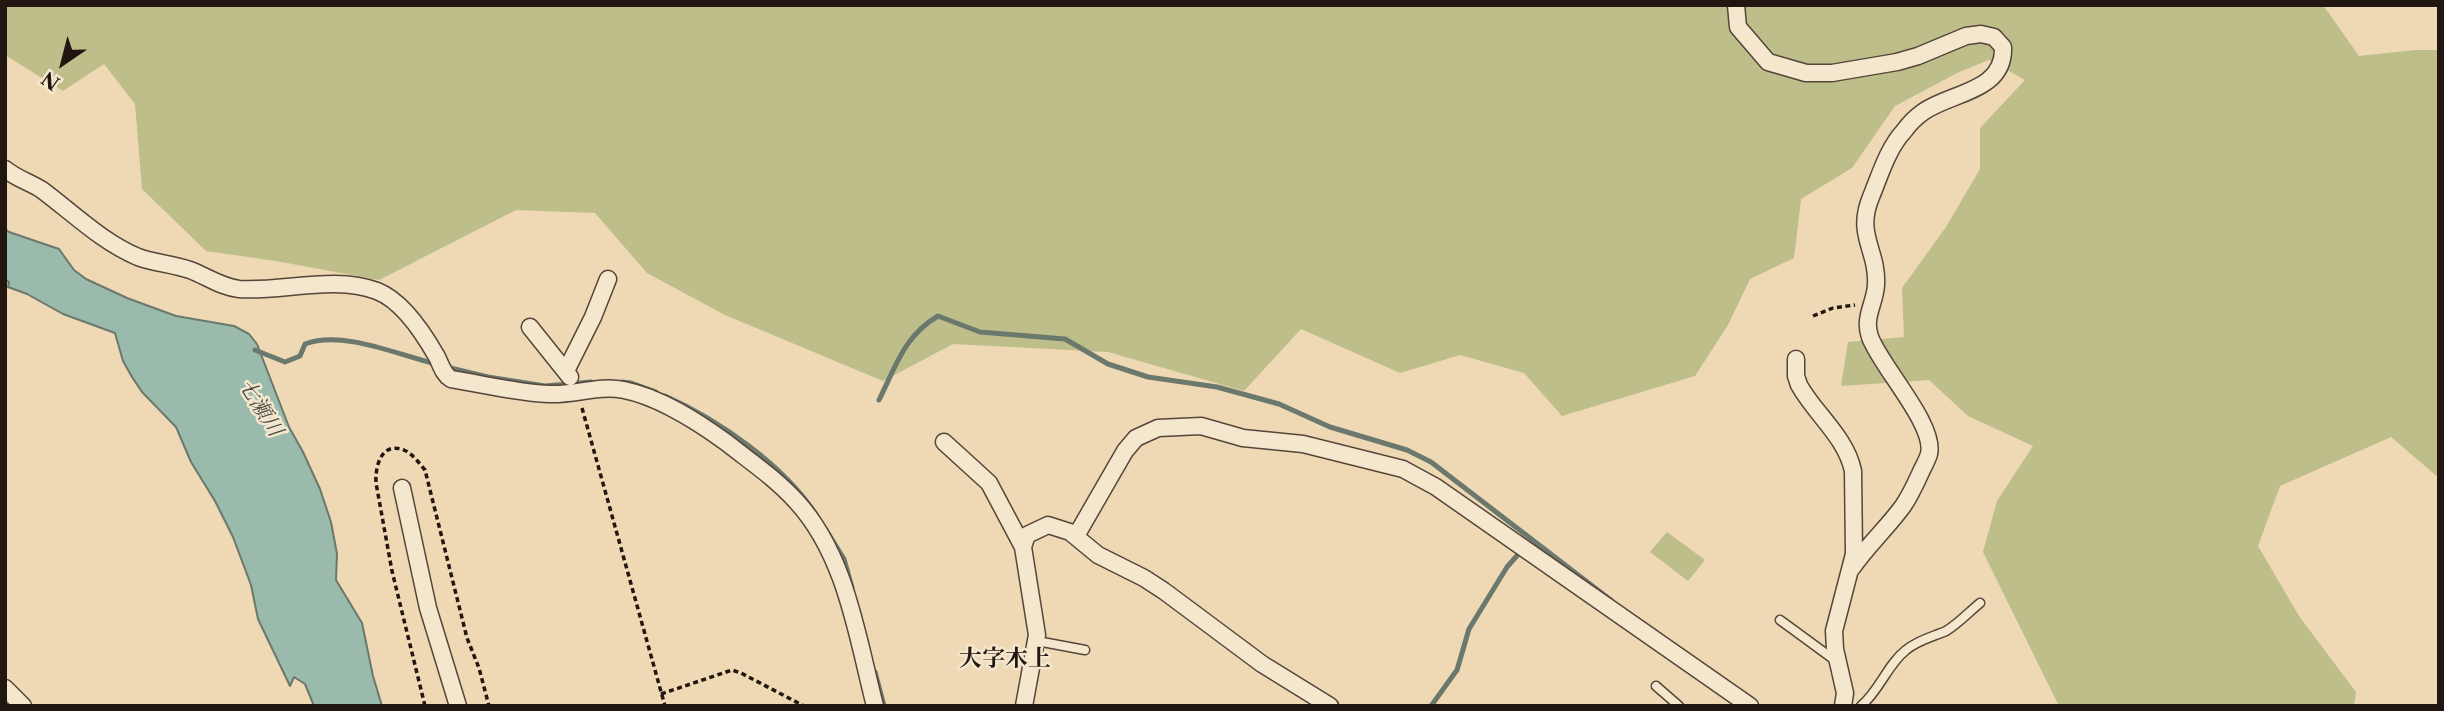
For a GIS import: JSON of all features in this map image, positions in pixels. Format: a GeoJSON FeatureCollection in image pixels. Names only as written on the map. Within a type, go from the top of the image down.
{"type":"FeatureCollection","features":[{"type":"Feature","properties":{"kind":"street"},"geometry":{"type":"LineString","coordinates":[[1736,5],[1738,27],[1769,62],[1806,74],[1832,73],[1896,62],[1919,56],[1966,36],[1981,34],[1994,37],[2003,47],[2004,61],[1994,75],[1977,88],[1923,112],[1902,133],[1891,150],[1865,210],[1864,222],[1876,276],[1874,297],[1868,313],[1871,338],[1925,429],[1930,452],[1904,505],[1852,568]]}},
{"type":"Feature","properties":{"kind":"street"},"geometry":{"type":"LineString","coordinates":[[5,169],[20,180],[40,188],[98,233],[128,252],[141,258],[190,270],[220,284],[247,289],[341,285],[379,292],[396,304],[420,331],[447,377],[551,394],[622,389],[684,414],[766,471],[798,503],[836,563],[875,706]]}},
{"type":"Feature","properties":{"kind":"street"},"geometry":{"type":"LineString","coordinates":[[566,371],[593,317],[608,279]]}},
{"type":"Feature","properties":{"kind":"street"},"geometry":{"type":"LineString","coordinates":[[530,327],[566,371],[578,391]]}},
{"type":"Feature","properties":{"kind":"street"},"geometry":{"type":"LineString","coordinates":[[1796,359],[1796,376],[1804,394],[1839,440],[1851,461],[1853,471],[1854,554],[1835,621],[1834,640],[1845,693],[1843,706]]}},
{"type":"Feature","properties":{"kind":"street"},"geometry":{"type":"LineString","coordinates":[[1076,536],[1125,452],[1136,438],[1152,429],[1208,427],[1243,438],[1303,444],[1378,462],[1403,469],[1436,487],[1745,705]]}},
{"type":"Feature","properties":{"kind":"street"},"geometry":{"type":"LineString","coordinates":[[944,442],[989,484],[1023,547],[1036,619],[1037,641],[1024,706]]}},
{"type":"Feature","properties":{"kind":"street"},"geometry":{"type":"LineString","coordinates":[[402,488],[428,608],[458,706]]}},
{"type":"Feature","properties":{"kind":"street"},"geometry":{"type":"LineString","coordinates":[[1023,547],[1028,533],[1048,524],[1062,528],[1098,555],[1164,591],[1262,664],[1331,706]]}},
{"type":"Feature","properties":{"kind":"street"},"geometry":{"type":"LineString","coordinates":[[5,688],[23,706]]}},
{"type":"Feature","properties":{"kind":"street"},"geometry":{"type":"LineString","coordinates":[[5,701],[8,706]]}},
{"type":"Feature","properties":{"kind":"lane"},"geometry":{"type":"LineString","coordinates":[[1861,706],[1870,699],[1906,650],[1919,641],[1947,630],[1980,603]]}},
{"type":"Feature","properties":{"kind":"lane"},"geometry":{"type":"LineString","coordinates":[[1780,620],[1838,663]]}},
{"type":"Feature","properties":{"kind":"lane"},"geometry":{"type":"LineString","coordinates":[[1037,641],[1085,650]]}},
{"type":"Feature","properties":{"kind":"lane"},"geometry":{"type":"LineString","coordinates":[[1656,686],[1679,706]]}},
{"type":"Feature","properties":{"kind":"path"},"geometry":{"type":"LineString","coordinates":[[1814,316],[1833,307],[1850,307],[1874,297]]}},
{"type":"Feature","properties":{"kind":"path"},"geometry":{"type":"LineString","coordinates":[[578,391],[665,706]]}},
{"type":"Feature","properties":{"kind":"path"},"geometry":{"type":"LineString","coordinates":[[425,706],[392,571],[375,469],[383,454],[399,449],[406,451],[425,470],[467,638],[479,668],[489,706]]}},
{"type":"Feature","properties":{"kind":"path"},"geometry":{"type":"LineString","coordinates":[[661,694],[732,670],[804,706]]}},
{"type":"Feature","properties":{"kind":"green space"},"geometry":{"type":"Polygon","coordinates":[[[5,5],[2323,5],[2359,56],[2439,50],[2439,478],[2391,437],[2280,486],[2258,546],[2299,616],[2356,692],[2354,706],[2059,706],[1983,552],[1997,501],[2033,446],[1968,416],[1929,380],[1841,386],[1848,342],[1904,337],[1902,288],[1946,227],[1980,169],[1980,128],[2025,80],[1989,60],[1959,72],[1895,106],[1852,168],[1801,199],[1794,258],[1750,279],[1728,325],[1695,376],[1562,416],[1524,373],[1460,355],[1400,373],[1301,329],[1244,391],[1108,352],[953,344],[883,381],[725,315],[647,273],[595,213],[516,210],[379,280],[206,251],[142,189],[135,104],[104,64],[63,91],[5,55],[5,5]]]}},
{"type":"Feature","properties":{"kind":"green space"},"geometry":{"type":"Polygon","coordinates":[[[1667,532],[1705,560],[1688,581],[1650,552],[1667,532]]]}},
{"type":"Feature","properties":{"kind":"water","name":"七瀬川"},"geometry":{"type":"Polygon","coordinates":[[[5,229],[59,249],[74,270],[86,279],[127,298],[176,316],[234,326],[249,334],[257,344],[289,427],[320,489],[331,522],[337,554],[336,580],[362,623],[382,706],[314,706],[305,684],[294,677],[290,686],[258,619],[251,585],[233,537],[191,462],[176,427],[142,392],[132,377],[123,361],[115,333],[63,314],[8,287],[9,282],[5,280],[5,229]]]}},
{"type":"Feature","properties":{"kind":"waterway"},"geometry":{"type":"LineString","coordinates":[[879,400],[909,342],[938,316],[980,332],[1065,339],[1108,364],[1148,377],[1217,387],[1279,404],[1330,427],[1407,450],[1431,462],[1612,601]]}},
{"type":"Feature","properties":{"kind":"waterway"},"geometry":{"type":"LineString","coordinates":[[255,350],[285,362],[300,356],[305,344],[336,340],[370,345],[436,364]]}},
{"type":"Feature","properties":{"kind":"waterway"},"geometry":{"type":"LineString","coordinates":[[446,367],[545,386],[591,382]]}},
{"type":"Feature","properties":{"kind":"waterway"},"geometry":{"type":"LineString","coordinates":[[622,382],[656,392]]}},
{"type":"Feature","properties":{"kind":"waterway"},"geometry":{"type":"LineString","coordinates":[[665,396],[707,418],[749,446],[787,480],[817,516]]}},
{"type":"Feature","properties":{"kind":"waterway"},"geometry":{"type":"LineString","coordinates":[[826,530],[844,559],[852,588]]}},
{"type":"Feature","properties":{"kind":"waterway"},"geometry":{"type":"LineString","coordinates":[[1431,706],[1457,670],[1469,629],[1507,567],[1522,550]]}},
{"type":"Feature","properties":{"kind":"waterway"},"geometry":{"type":"LineString","coordinates":[[875,672],[884,706]]}},
{"type":"Feature","properties":{"kind":"district","name":"大字木上"},"geometry":{"type":"Point","coordinates":[1005,659]}}]}
